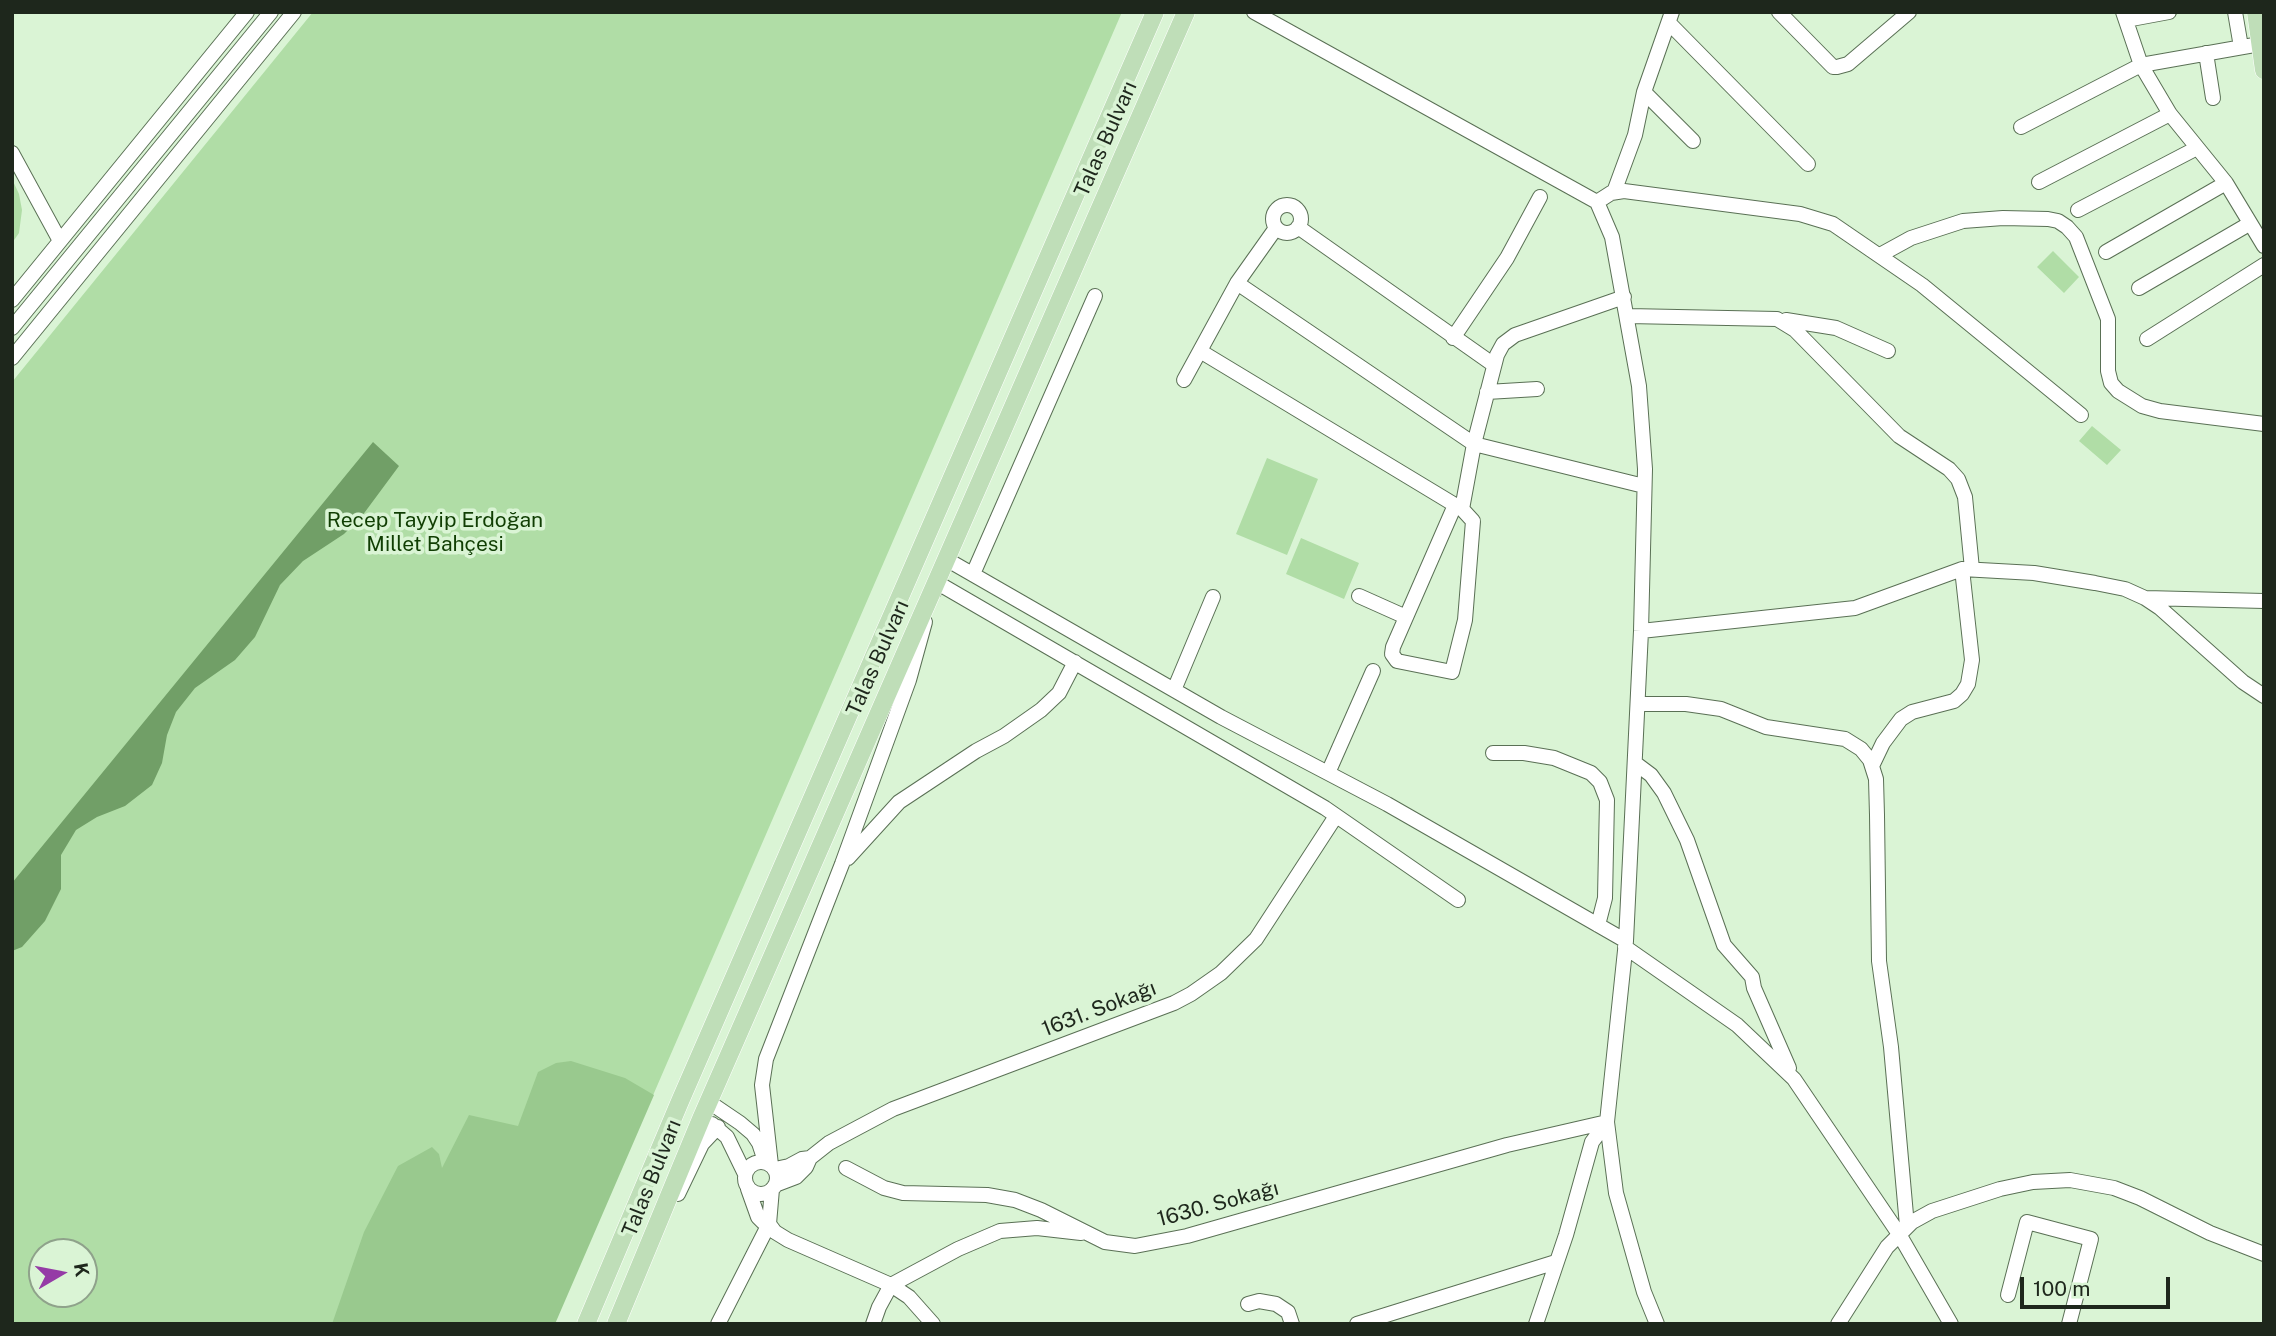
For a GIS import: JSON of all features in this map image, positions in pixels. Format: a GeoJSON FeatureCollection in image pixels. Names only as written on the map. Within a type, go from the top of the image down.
{"type":"FeatureCollection","features":[{"type":"Feature","properties":{"kind":"main road"},"geometry":{"type":"LineString","coordinates":[[574,1324],[1143,12]]}},
{"type":"Feature","properties":{"kind":"main road","name":"Talas Bulvarı"},"geometry":{"type":"LineString","coordinates":[[586,1324],[1155,12]]}},
{"type":"Feature","properties":{"kind":"main road","name":"Talas Bulvarı"},"geometry":{"type":"LineString","coordinates":[[616,1324],[701,1119],[1186,12]]}},
{"type":"Feature","properties":{"kind":"main road"},"geometry":{"type":"LineString","coordinates":[[2256,12],[2264,70]]}},
{"type":"Feature","properties":{"kind":"street"},"geometry":{"type":"LineString","coordinates":[[12,300],[247,12]]}},
{"type":"Feature","properties":{"kind":"street"},"geometry":{"type":"LineString","coordinates":[[12,328],[271,12]]}},
{"type":"Feature","properties":{"kind":"street"},"geometry":{"type":"LineString","coordinates":[[12,358],[294,12]]}},
{"type":"Feature","properties":{"kind":"street"},"geometry":{"type":"LineString","coordinates":[[1254,12],[1597,202],[1612,237],[1628,316],[1642,414],[1644,486],[1641,631],[1625,944],[1607,1122],[1616,1193],[1644,1292],[1657,1324]]}},
{"type":"Feature","properties":{"kind":"street"},"geometry":{"type":"LineString","coordinates":[[1779,12],[1837,68],[1848,64],[1909,12]]}},
{"type":"Feature","properties":{"kind":"street"},"geometry":{"type":"LineString","coordinates":[[2169,12],[2124,16],[2141,65],[2170,114],[2225,183],[2264,246]]}},
{"type":"Feature","properties":{"kind":"street"},"geometry":{"type":"LineString","coordinates":[[2235,12],[2241,47]]}},
{"type":"Feature","properties":{"kind":"street"},"geometry":{"type":"LineString","coordinates":[[1614,192],[1635,135],[1644,92],[1670,17],[1808,164]]}},
{"type":"Feature","properties":{"kind":"street"},"geometry":{"type":"LineString","coordinates":[[2021,127],[2141,65],[2260,44]]}},
{"type":"Feature","properties":{"kind":"street"},"geometry":{"type":"LineString","coordinates":[[2206,53],[2213,98]]}},
{"type":"Feature","properties":{"kind":"street"},"geometry":{"type":"LineString","coordinates":[[1644,92],[1693,141]]}},
{"type":"Feature","properties":{"kind":"street"},"geometry":{"type":"LineString","coordinates":[[2039,182],[2170,114]]}},
{"type":"Feature","properties":{"kind":"street"},"geometry":{"type":"LineString","coordinates":[[2078,210],[2197,148]]}},
{"type":"Feature","properties":{"kind":"street"},"geometry":{"type":"LineString","coordinates":[[12,153],[60,241]]}},
{"type":"Feature","properties":{"kind":"street"},"geometry":{"type":"LineString","coordinates":[[2106,252],[2225,183]]}},
{"type":"Feature","properties":{"kind":"street"},"geometry":{"type":"LineString","coordinates":[[1597,202],[1614,192],[1624,191],[1811,216],[1844,230],[1922,285],[2081,415]]}},
{"type":"Feature","properties":{"kind":"street"},"geometry":{"type":"LineString","coordinates":[[1453,338],[1507,258],[1540,197]]}},
{"type":"Feature","properties":{"kind":"street"},"geometry":{"type":"LineString","coordinates":[[1276,229],[1273,220],[1276,211],[1288,205],[1299,214],[1298,227]]}},
{"type":"Feature","properties":{"kind":"street"},"geometry":{"type":"LineString","coordinates":[[1880,255],[1927,232],[1963,221],[2003,218],[2058,221],[2076,237],[2108,319],[2108,371],[2111,383],[2118,391],[2142,406],[2160,411],[2264,424]]}},
{"type":"Feature","properties":{"kind":"street"},"geometry":{"type":"LineString","coordinates":[[2139,288],[2249,224]]}},
{"type":"Feature","properties":{"kind":"street"},"geometry":{"type":"LineString","coordinates":[[1298,227],[1494,365]]}},
{"type":"Feature","properties":{"kind":"street"},"geometry":{"type":"LineString","coordinates":[[1276,229],[1287,233],[1298,227]]}},
{"type":"Feature","properties":{"kind":"street"},"geometry":{"type":"LineString","coordinates":[[1184,380],[1237,283],[1276,229]]}},
{"type":"Feature","properties":{"kind":"street"},"geometry":{"type":"LineString","coordinates":[[2147,339],[2264,265]]}},
{"type":"Feature","properties":{"kind":"street"},"geometry":{"type":"LineString","coordinates":[[1237,283],[1474,443],[1644,486]]}},
{"type":"Feature","properties":{"kind":"street"},"geometry":{"type":"LineString","coordinates":[[973,574],[1095,296]]}},
{"type":"Feature","properties":{"kind":"street"},"geometry":{"type":"LineString","coordinates":[[1200,351],[1459,507],[1473,521],[1465,620],[1452,672],[1397,662],[1391,651],[1459,507],[1494,365],[1503,344],[1515,335],[1624,297]]}},
{"type":"Feature","properties":{"kind":"street"},"geometry":{"type":"LineString","coordinates":[[1628,316],[1777,319],[1836,328],[1888,351]]}},
{"type":"Feature","properties":{"kind":"street"},"geometry":{"type":"LineString","coordinates":[[1777,319],[1802,336],[1899,436],[1949,469],[1958,479],[1965,497],[1972,660],[1968,684],[1954,701],[1912,712],[1901,719],[1883,743],[1872,766]]}},
{"type":"Feature","properties":{"kind":"street"},"geometry":{"type":"LineString","coordinates":[[1487,393],[1537,389]]}},
{"type":"Feature","properties":{"kind":"street"},"geometry":{"type":"LineString","coordinates":[[946,559],[1174,690],[1387,804],[1598,925],[1737,1025],[1794,1079],[1903,1230],[1951,1324]]}},
{"type":"Feature","properties":{"kind":"street"},"geometry":{"type":"LineString","coordinates":[[1641,631],[1855,608],[1967,569],[2011,571],[2065,577],[2125,589],[2145,597],[2243,682],[2264,696]]}},
{"type":"Feature","properties":{"kind":"street"},"geometry":{"type":"LineString","coordinates":[[770,1166],[763,1072],[769,1046],[842,864],[909,680],[936,582],[1336,816],[1458,900]]}},
{"type":"Feature","properties":{"kind":"street"},"geometry":{"type":"LineString","coordinates":[[1359,596],[1406,617]]}},
{"type":"Feature","properties":{"kind":"street"},"geometry":{"type":"LineString","coordinates":[[1174,690],[1213,597]]}},
{"type":"Feature","properties":{"kind":"street"},"geometry":{"type":"LineString","coordinates":[[2145,597],[2264,601]]}},
{"type":"Feature","properties":{"kind":"street"},"geometry":{"type":"LineString","coordinates":[[842,864],[900,802],[1041,710],[1059,692],[1075,663]]}},
{"type":"Feature","properties":{"kind":"street"},"geometry":{"type":"LineString","coordinates":[[1328,773],[1373,671]]}},
{"type":"Feature","properties":{"kind":"street"},"geometry":{"type":"LineString","coordinates":[[1637,704],[1686,704],[1721,709],[1766,727],[1845,739],[1861,749],[1872,766],[1877,815],[1879,961],[1891,1047],[1903,1230]]}},
{"type":"Feature","properties":{"kind":"street"},"geometry":{"type":"LineString","coordinates":[[1493,753],[1524,753],[1554,758],[1591,773],[1600,782],[1605,794],[1606,813],[1605,898],[1598,925]]}},
{"type":"Feature","properties":{"kind":"street"},"geometry":{"type":"LineString","coordinates":[[1635,763],[1651,775],[1664,793],[1687,840],[1724,945],[1752,977],[1754,988],[1794,1079]]}},
{"type":"Feature","properties":{"kind":"street","name":"1631. Sokağı"},"geometry":{"type":"LineString","coordinates":[[770,1166],[789,1166],[810,1158],[829,1143],[888,1112],[1174,1003],[1206,984],[1235,961],[1265,928],[1336,816]]}},
{"type":"Feature","properties":{"kind":"street"},"geometry":{"type":"LineString","coordinates":[[709,1102],[747,1128],[760,1143],[776,1174],[769,1224],[718,1324]]}},
{"type":"Feature","properties":{"kind":"street"},"geometry":{"type":"LineString","coordinates":[[747,1128],[765,1112]]}},
{"type":"Feature","properties":{"kind":"street"},"geometry":{"type":"LineString","coordinates":[[701,1119],[718,1128],[730,1141],[752,1192],[763,1194],[774,1187]]}},
{"type":"Feature","properties":{"kind":"street"},"geometry":{"type":"LineString","coordinates":[[1536,1324],[1576,1203],[1592,1142],[1607,1122]]}},
{"type":"Feature","properties":{"kind":"street","name":"1630. Sokağı"},"geometry":{"type":"LineString","coordinates":[[846,1168],[884,1188],[903,1192],[987,1195],[1015,1200],[1115,1245],[1145,1245],[1507,1145],[1607,1122]]}},
{"type":"Feature","properties":{"kind":"street"},"geometry":{"type":"LineString","coordinates":[[641,1264],[702,1144],[718,1128]]}},
{"type":"Feature","properties":{"kind":"street","name":"1631. Sokağı"},"geometry":{"type":"LineString","coordinates":[[774,1187],[796,1177],[806,1167],[810,1158]]}},
{"type":"Feature","properties":{"kind":"street"},"geometry":{"type":"LineString","coordinates":[[770,1166],[755,1162],[747,1169],[746,1181],[754,1212],[763,1223],[769,1224],[775,1232],[788,1240],[891,1285],[909,1297],[933,1324]]}},
{"type":"Feature","properties":{"kind":"street"},"geometry":{"type":"LineString","coordinates":[[1838,1324],[1887,1247],[1903,1230],[1932,1211],[2000,1189],[2033,1182],[2070,1180],[2127,1193],[2210,1233],[2264,1254]]}},
{"type":"Feature","properties":{"kind":"street"},"geometry":{"type":"LineString","coordinates":[[2008,1295],[2027,1222],[2091,1239],[2068,1324]]}},
{"type":"Feature","properties":{"kind":"street"},"geometry":{"type":"LineString","coordinates":[[873,1324],[891,1285],[958,1249],[1000,1231],[1037,1228],[1086,1233]]}},
{"type":"Feature","properties":{"kind":"street"},"geometry":{"type":"LineString","coordinates":[[1357,1324],[1556,1262]]}},
{"type":"Feature","properties":{"kind":"street"},"geometry":{"type":"LineString","coordinates":[[1248,1304],[1265,1301],[1276,1304],[1288,1312],[1292,1324]]}},
{"type":"Feature","properties":{"kind":"green space","name":"Recep Tayyip Erdoğan Millet Bahçesi"},"geometry":{"type":"Polygon","coordinates":[[[313,12],[1122,12],[554,1324],[12,1324],[12,382],[313,12]]]}},
{"type":"Feature","properties":{"kind":"green space"},"geometry":{"type":"Polygon","coordinates":[[[12,179],[22,210],[19,233],[12,243],[12,179]]]}},
{"type":"Feature","properties":{"kind":"green space"},"geometry":{"type":"Polygon","coordinates":[[[2053,251],[2079,277],[2064,293],[2037,267],[2053,251]]]}},
{"type":"Feature","properties":{"kind":"green space"},"geometry":{"type":"Polygon","coordinates":[[[2092,426],[2121,450],[2107,465],[2079,441],[2092,426]]]}},
{"type":"Feature","properties":{"kind":"green space"},"geometry":{"type":"Polygon","coordinates":[[[1267,458],[1318,479],[1287,555],[1236,534],[1267,458]]]}},
{"type":"Feature","properties":{"kind":"green space"},"geometry":{"type":"Polygon","coordinates":[[[1301,538],[1359,563],[1344,599],[1286,574],[1301,538]]]}},
{"type":"Feature","properties":{"kind":"shaded area"},"geometry":{"type":"Polygon","coordinates":[[[373,442],[399,466],[362,516],[344,534],[303,561],[280,585],[255,637],[235,660],[195,688],[176,712],[167,735],[162,763],[152,785],[125,806],[97,817],[76,830],[61,855],[61,889],[45,921],[22,947],[12,951],[12,883],[373,442]]]}},
{"type":"Feature","properties":{"kind":"shaded area"},"geometry":{"type":"Polygon","coordinates":[[[571,1061],[625,1078],[654,1095],[555,1324],[332,1324],[364,1232],[398,1166],[432,1147],[439,1154],[442,1168],[469,1115],[518,1126],[538,1072],[556,1063],[571,1061]]]}}]}
